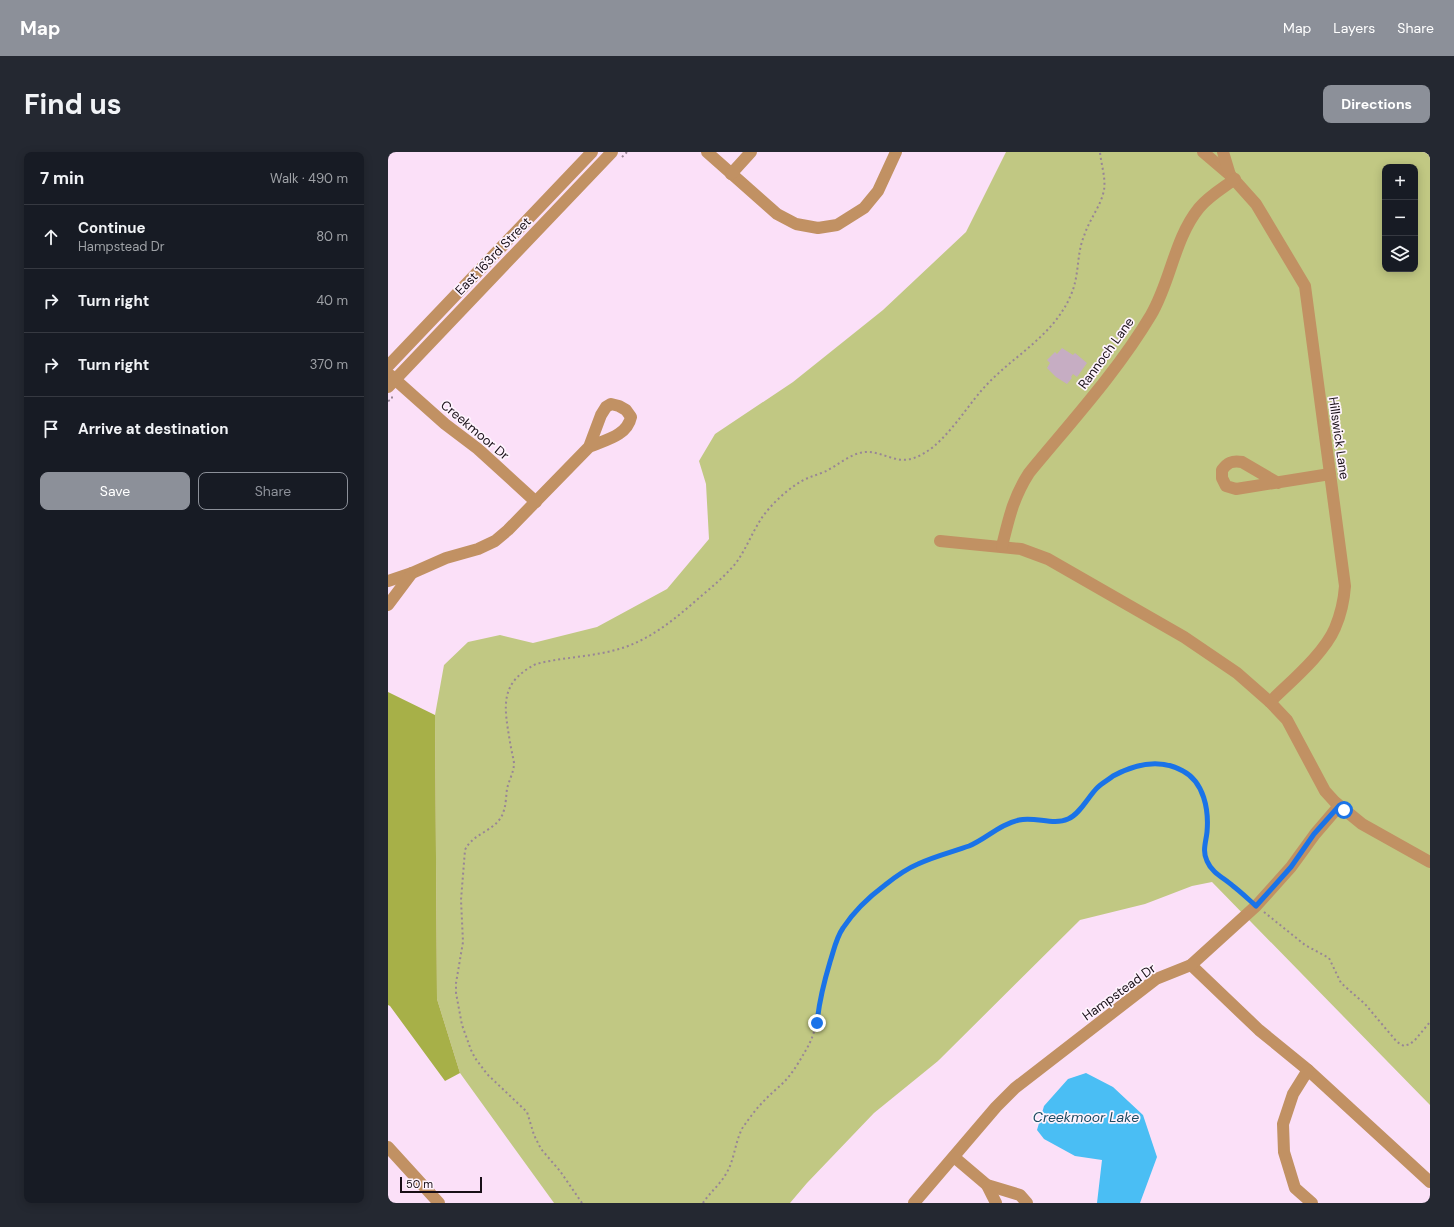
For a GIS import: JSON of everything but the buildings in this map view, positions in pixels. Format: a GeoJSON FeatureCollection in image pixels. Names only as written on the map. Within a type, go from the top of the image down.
{"type":"FeatureCollection","features":[{"type":"Feature","properties":{"kind":"street","name":"East 163rd Street"},"geometry":{"type":"LineString","coordinates":[[388,366],[592,152]]}},
{"type":"Feature","properties":{"kind":"street","name":"East 163rd Street"},"geometry":{"type":"LineString","coordinates":[[390,380],[612,152]]}},
{"type":"Feature","properties":{"kind":"street"},"geometry":{"type":"LineString","coordinates":[[706,152],[777,214],[796,224],[818,228],[837,225],[864,208],[878,191],[896,152]]}},
{"type":"Feature","properties":{"kind":"street"},"geometry":{"type":"LineString","coordinates":[[731,174],[751,152]]}},
{"type":"Feature","properties":{"kind":"street","name":"Hillswick Lane"},"geometry":{"type":"LineString","coordinates":[[1203,152],[1232,177],[1256,204],[1305,286],[1345,586],[1342,608],[1335,629],[1328,640],[1312,660],[1270,702]]}},
{"type":"Feature","properties":{"kind":"street"},"geometry":{"type":"LineString","coordinates":[[1223,152],[1232,177]]}},
{"type":"Feature","properties":{"kind":"street","name":"Rannoch Lane"},"geometry":{"type":"LineString","coordinates":[[1002,546],[1011,507],[1021,485],[1029,473],[1129,350],[1152,314],[1186,229],[1193,216],[1205,202],[1232,177]]}},
{"type":"Feature","properties":{"kind":"street","name":"Creekmoor Dr"},"geometry":{"type":"LineString","coordinates":[[390,380],[478,449],[536,502]]}},
{"type":"Feature","properties":{"kind":"street"},"geometry":{"type":"LineString","coordinates":[[388,581],[412,573],[446,558],[478,549],[495,541],[536,502],[589,447]]}},
{"type":"Feature","properties":{"kind":"street"},"geometry":{"type":"LineString","coordinates":[[1278,483],[1330,474]]}},
{"type":"Feature","properties":{"kind":"street"},"geometry":{"type":"LineString","coordinates":[[940,541],[1002,546],[1028,551],[1048,559],[1070,571],[1184,637],[1237,672],[1270,702],[1287,720],[1325,791],[1339,806],[1362,824],[1430,862]]}},
{"type":"Feature","properties":{"kind":"street"},"geometry":{"type":"LineString","coordinates":[[388,605],[412,573]]}},
{"type":"Feature","properties":{"kind":"street","name":"Hampstead Dr"},"geometry":{"type":"LineString","coordinates":[[914,1203],[996,1107],[1015,1088],[1156,979],[1191,965],[1256,906],[1291,867],[1314,834],[1339,806]]}},
{"type":"Feature","properties":{"kind":"street"},"geometry":{"type":"LineString","coordinates":[[1191,965],[1259,1030],[1308,1070],[1430,1182]]}},
{"type":"Feature","properties":{"kind":"street"},"geometry":{"type":"LineString","coordinates":[[1308,1070],[1293,1094],[1283,1124],[1284,1152],[1295,1188],[1312,1203]]}},
{"type":"Feature","properties":{"kind":"street"},"geometry":{"type":"LineString","coordinates":[[388,1147],[439,1203]]}},
{"type":"Feature","properties":{"kind":"street"},"geometry":{"type":"LineString","coordinates":[[954,1157],[987,1185],[996,1203]]}},
{"type":"Feature","properties":{"kind":"street"},"geometry":{"type":"LineString","coordinates":[[987,1185],[1020,1195],[1027,1203]]}},
{"type":"Feature","properties":{"kind":"path"},"geometry":{"type":"LineString","coordinates":[[582,1203],[560,1171],[541,1149],[537,1142],[527,1112],[487,1074],[470,1050],[462,1025],[456,993],[456,983],[463,942],[461,900],[465,850],[467,844],[495,825],[501,819],[507,789],[514,768],[506,708],[508,692],[511,684],[518,675],[536,664],[617,650],[644,639],[658,631],[677,617],[730,569],[744,552],[761,520],[769,509],[786,492],[808,477],[828,470],[853,455],[863,452],[871,452],[897,459],[913,459],[925,453],[941,439],[955,425],[982,390],[999,373],[1039,339],[1063,310],[1075,286],[1080,246],[1084,234],[1097,208],[1104,189],[1100,152]]}},
{"type":"Feature","properties":{"kind":"path"},"geometry":{"type":"LineString","coordinates":[[703,1203],[706,1197],[727,1172],[742,1129],[762,1102],[786,1081],[807,1048],[817,1023],[820,1000],[836,940],[851,916],[873,894],[907,869],[934,857],[972,844],[1008,824],[1019,820],[1038,819],[1057,822],[1073,817],[1098,786],[1125,770],[1138,765],[1150,763],[1163,764],[1184,771],[1194,779],[1202,790],[1205,801],[1207,831],[1204,852],[1212,869],[1305,945],[1329,958],[1341,983],[1365,1004],[1397,1042],[1404,1046],[1410,1044],[1430,1022]]}},
{"type":"Feature","properties":{"kind":"green space"},"geometry":{"type":"Polygon","coordinates":[[[1006,152],[1430,152],[1430,1105],[1212,882],[1192,886],[1145,904],[1080,920],[938,1061],[874,1113],[807,1183],[790,1203],[554,1203],[460,1073],[437,999],[435,715],[444,665],[468,642],[500,635],[533,643],[597,627],[667,589],[709,539],[706,484],[699,461],[715,434],[793,382],[883,310],[966,232],[1006,152]]]}},
{"type":"Feature","properties":{"kind":"green space"},"geometry":{"type":"Polygon","coordinates":[[[388,692],[435,715],[437,999],[460,1073],[445,1081],[388,1005],[388,692]]]}},
{"type":"Feature","properties":{"kind":"water","name":"Creekmoor Lake"},"geometry":{"type":"Polygon","coordinates":[[[1086,1073],[1113,1087],[1143,1115],[1157,1157],[1140,1203],[1097,1203],[1102,1160],[1075,1156],[1044,1139],[1037,1130],[1044,1106],[1068,1079],[1086,1073]]]}},
{"type":"Feature","properties":{"kind":"route"},"geometry":{"type":"LineString","coordinates":[[817,1023],[820,1000],[836,940],[851,916],[873,894],[907,869],[934,857],[972,844],[1008,824],[1019,820],[1038,819],[1057,822],[1073,817],[1098,786],[1125,770],[1138,765],[1150,763],[1163,764],[1184,771],[1194,779],[1202,790],[1205,801],[1207,831],[1204,852],[1207,861],[1219,876],[1236,888],[1245,898],[1256,906],[1291,867],[1314,834],[1339,806],[1344,810]]}}]}
